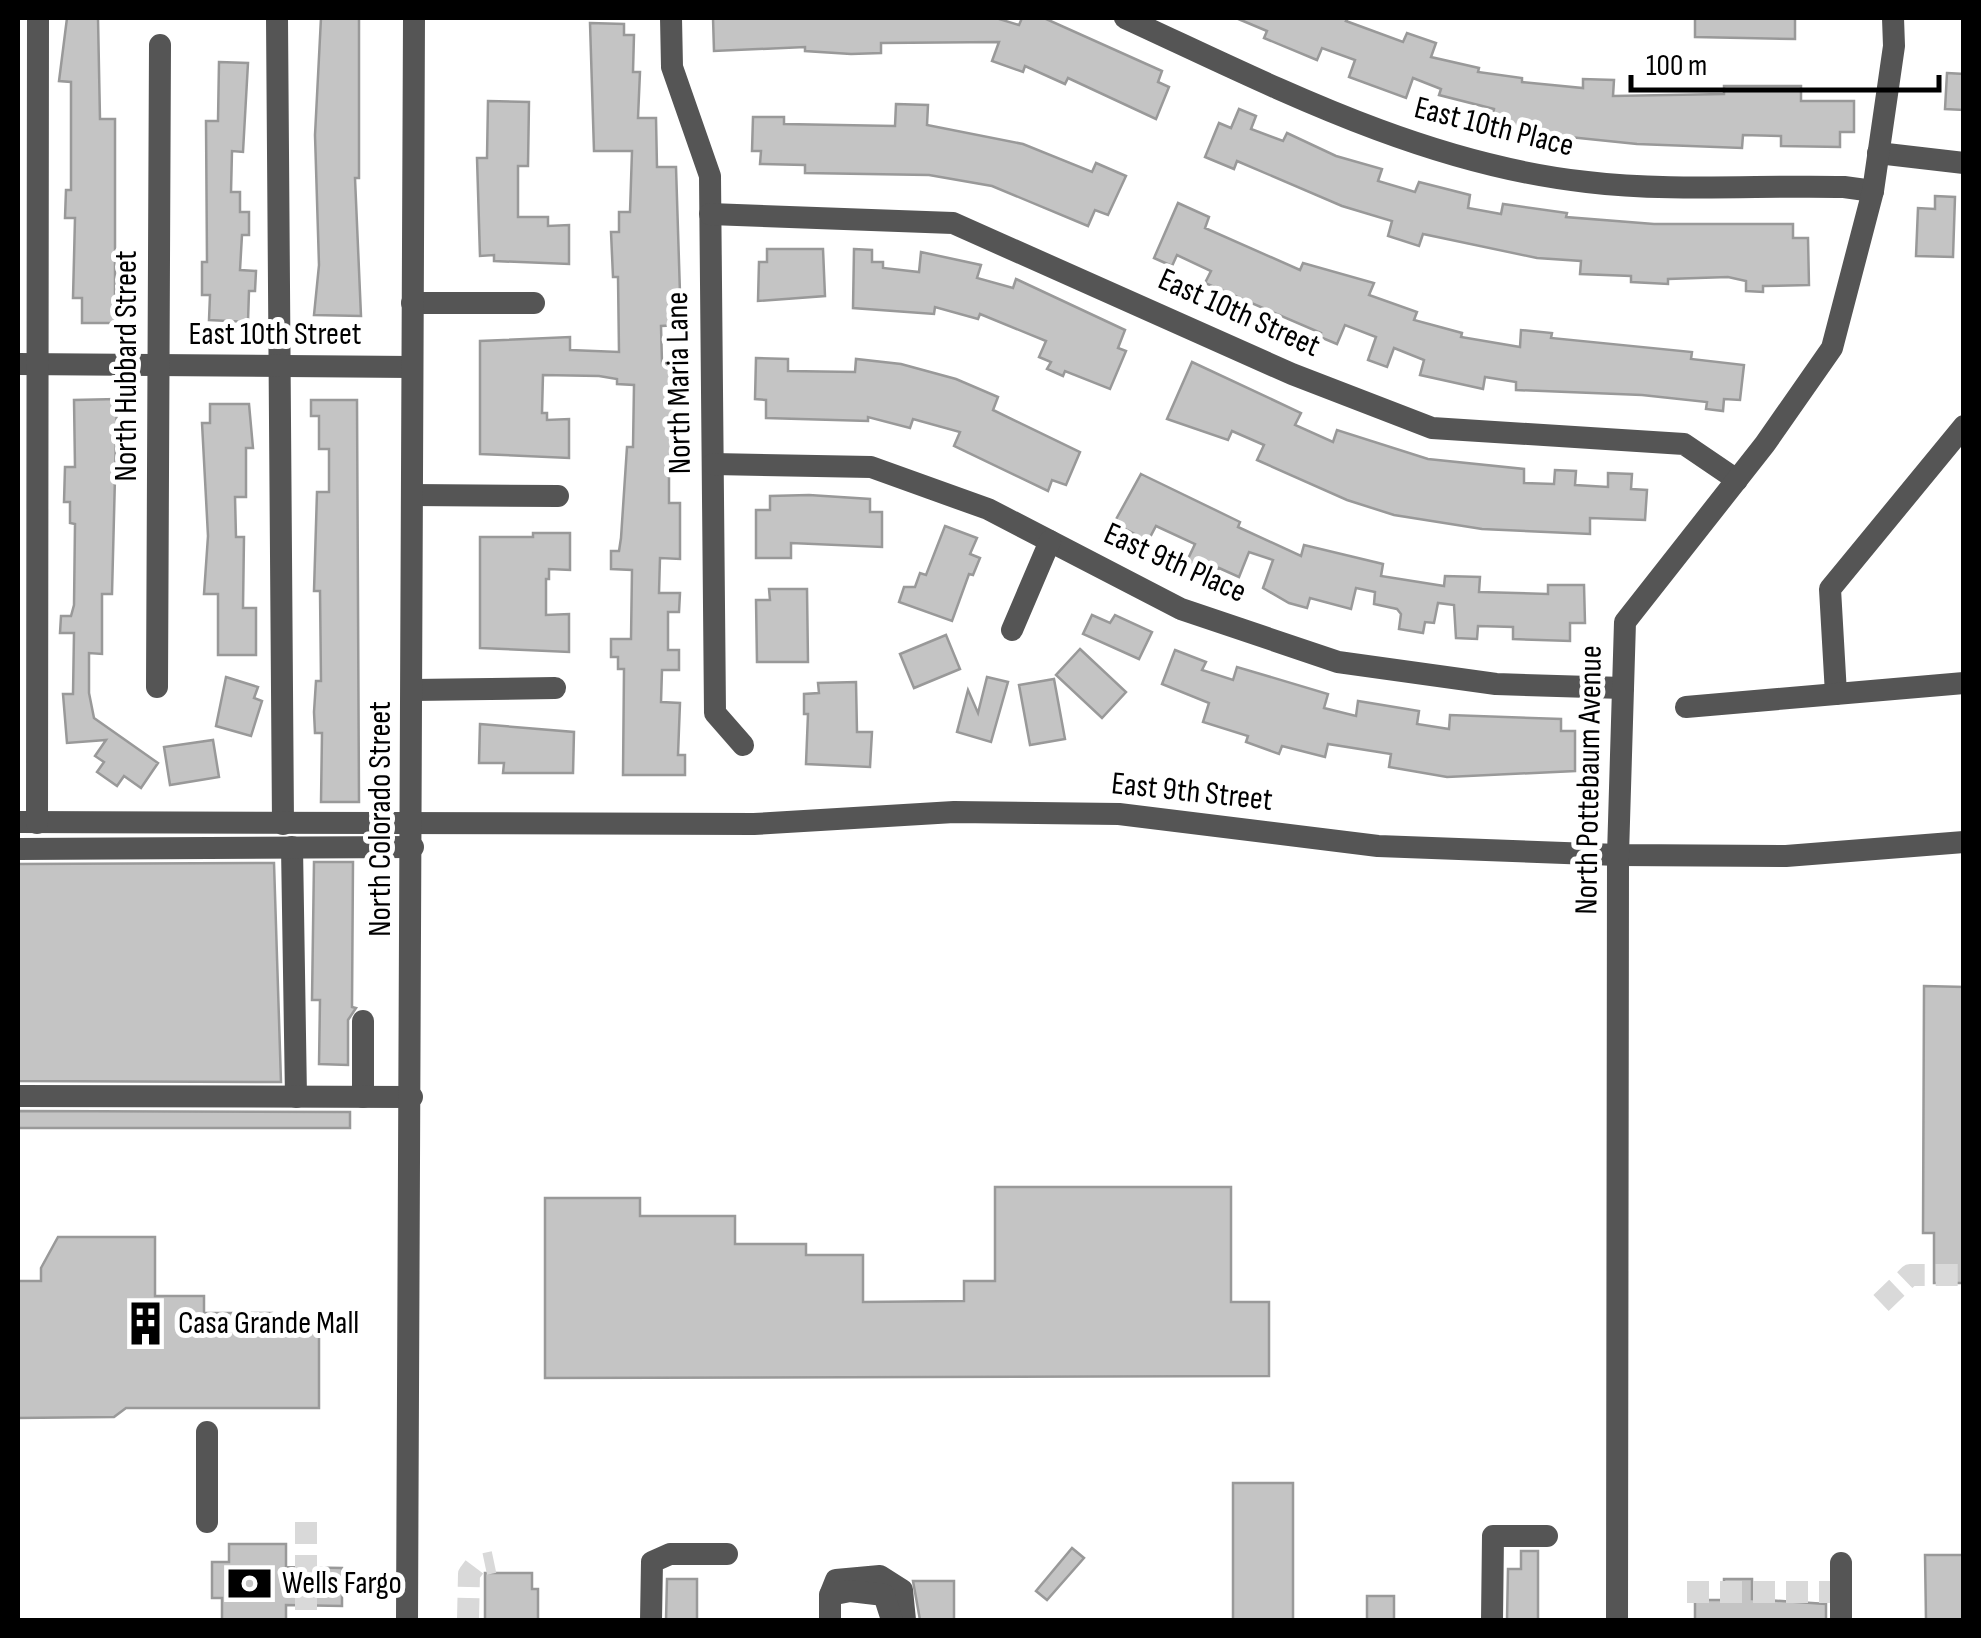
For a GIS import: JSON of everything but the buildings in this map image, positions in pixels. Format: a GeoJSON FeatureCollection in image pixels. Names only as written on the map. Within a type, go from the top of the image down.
{"type":"FeatureCollection","features":[{"type":"Feature","properties":{"kind":"street"},"geometry":{"type":"LineString","coordinates":[[38,18],[27,364],[27,822],[283,824],[413,835]]}},
{"type":"Feature","properties":{"kind":"street"},"geometry":{"type":"LineString","coordinates":[[276,18],[283,824]]}},
{"type":"Feature","properties":{"kind":"street","name":"North Colorado Street"},"geometry":{"type":"LineString","coordinates":[[407,1620],[414,18]]}},
{"type":"Feature","properties":{"kind":"street","name":"North Maria Lane"},"geometry":{"type":"LineString","coordinates":[[671,18],[672,67],[710,176],[715,714],[742,745]]}},
{"type":"Feature","properties":{"kind":"street","name":"East 10th Place"},"geometry":{"type":"LineString","coordinates":[[1125,18],[1350,122],[1468,159],[1587,182],[1844,186],[1873,191]]}},
{"type":"Feature","properties":{"kind":"street","name":"North Pottebaum Avenue"},"geometry":{"type":"LineString","coordinates":[[1617,1620],[1618,854],[1625,622],[1737,480],[1832,348],[1873,191],[1894,46],[1893,18]]}},
{"type":"Feature","properties":{"kind":"street","name":"North Hubbard Street"},"geometry":{"type":"LineString","coordinates":[[157,687],[160,45]]}},
{"type":"Feature","properties":{"kind":"street"},"geometry":{"type":"LineString","coordinates":[[1878,153],[1964,163]]}},
{"type":"Feature","properties":{"kind":"street","name":"East 10th Street"},"geometry":{"type":"LineString","coordinates":[[710,214],[953,223],[1292,374],[1432,428],[1684,444],[1737,480]]}},
{"type":"Feature","properties":{"kind":"street"},"geometry":{"type":"LineString","coordinates":[[412,303],[534,303]]}},
{"type":"Feature","properties":{"kind":"street","name":"East 10th Street"},"geometry":{"type":"LineString","coordinates":[[27,364],[412,367]]}},
{"type":"Feature","properties":{"kind":"street"},"geometry":{"type":"LineString","coordinates":[[1836,694],[1830,589],[1964,426]]}},
{"type":"Feature","properties":{"kind":"street","name":"East 9th Place"},"geometry":{"type":"LineString","coordinates":[[713,464],[871,467],[988,509],[1181,609],[1338,662],[1496,684],[1623,688]]}},
{"type":"Feature","properties":{"kind":"street"},"geometry":{"type":"LineString","coordinates":[[412,495],[558,496]]}},
{"type":"Feature","properties":{"kind":"street"},"geometry":{"type":"LineString","coordinates":[[1012,630],[1050,541]]}},
{"type":"Feature","properties":{"kind":"street"},"geometry":{"type":"LineString","coordinates":[[1686,707],[1964,683]]}},
{"type":"Feature","properties":{"kind":"street"},"geometry":{"type":"LineString","coordinates":[[413,690],[555,688]]}},
{"type":"Feature","properties":{"kind":"street","name":"East 9th Street"},"geometry":{"type":"LineString","coordinates":[[413,835],[754,824],[954,812],[1119,814],[1378,846],[1618,854],[1786,856],[1964,842]]}},
{"type":"Feature","properties":{"kind":"street"},"geometry":{"type":"LineString","coordinates":[[18,849],[292,847],[413,835]]}},
{"type":"Feature","properties":{"kind":"street"},"geometry":{"type":"LineString","coordinates":[[292,847],[296,1096]]}},
{"type":"Feature","properties":{"kind":"street"},"geometry":{"type":"LineString","coordinates":[[363,1022],[363,1097]]}},
{"type":"Feature","properties":{"kind":"street"},"geometry":{"type":"LineString","coordinates":[[18,1096],[412,1097]]}},
{"type":"Feature","properties":{"kind":"street"},"geometry":{"type":"LineString","coordinates":[[207,1432],[207,1522]]}},
{"type":"Feature","properties":{"kind":"street"},"geometry":{"type":"LineString","coordinates":[[1492,1620],[1493,1536],[1547,1536]]}},
{"type":"Feature","properties":{"kind":"street"},"geometry":{"type":"LineString","coordinates":[[651,1620],[652,1562],[670,1554],[727,1554]]}},
{"type":"Feature","properties":{"kind":"street"},"geometry":{"type":"LineString","coordinates":[[1840,1620],[1841,1563]]}},
{"type":"Feature","properties":{"kind":"street"},"geometry":{"type":"LineString","coordinates":[[830,1620],[830,1595],[836,1580],[880,1576],[902,1590],[905,1620]]}},
{"type":"Feature","properties":{"kind":"street"},"geometry":{"type":"LineString","coordinates":[[830,1595],[878,1592],[888,1601],[892,1620]]}},
{"type":"Feature","properties":{"kind":"tunnel"},"geometry":{"type":"LineString","coordinates":[[1881,1303],[1910,1275],[1964,1275]]}},
{"type":"Feature","properties":{"kind":"tunnel"},"geometry":{"type":"LineString","coordinates":[[306,1522],[306,1620]]}},
{"type":"Feature","properties":{"kind":"tunnel"},"geometry":{"type":"LineString","coordinates":[[468,1620],[469,1574],[475,1566],[494,1562]]}},
{"type":"Feature","properties":{"kind":"tunnel"},"geometry":{"type":"LineString","coordinates":[[1687,1592],[1841,1592]]}},
{"type":"Feature","properties":{"kind":"place","name":"Casa Grande Mall"},"geometry":{"type":"Point","coordinates":[145,1323]}},
{"type":"Feature","properties":{"kind":"place","name":"Wells Fargo"},"geometry":{"type":"Point","coordinates":[249,1583]}}]}
